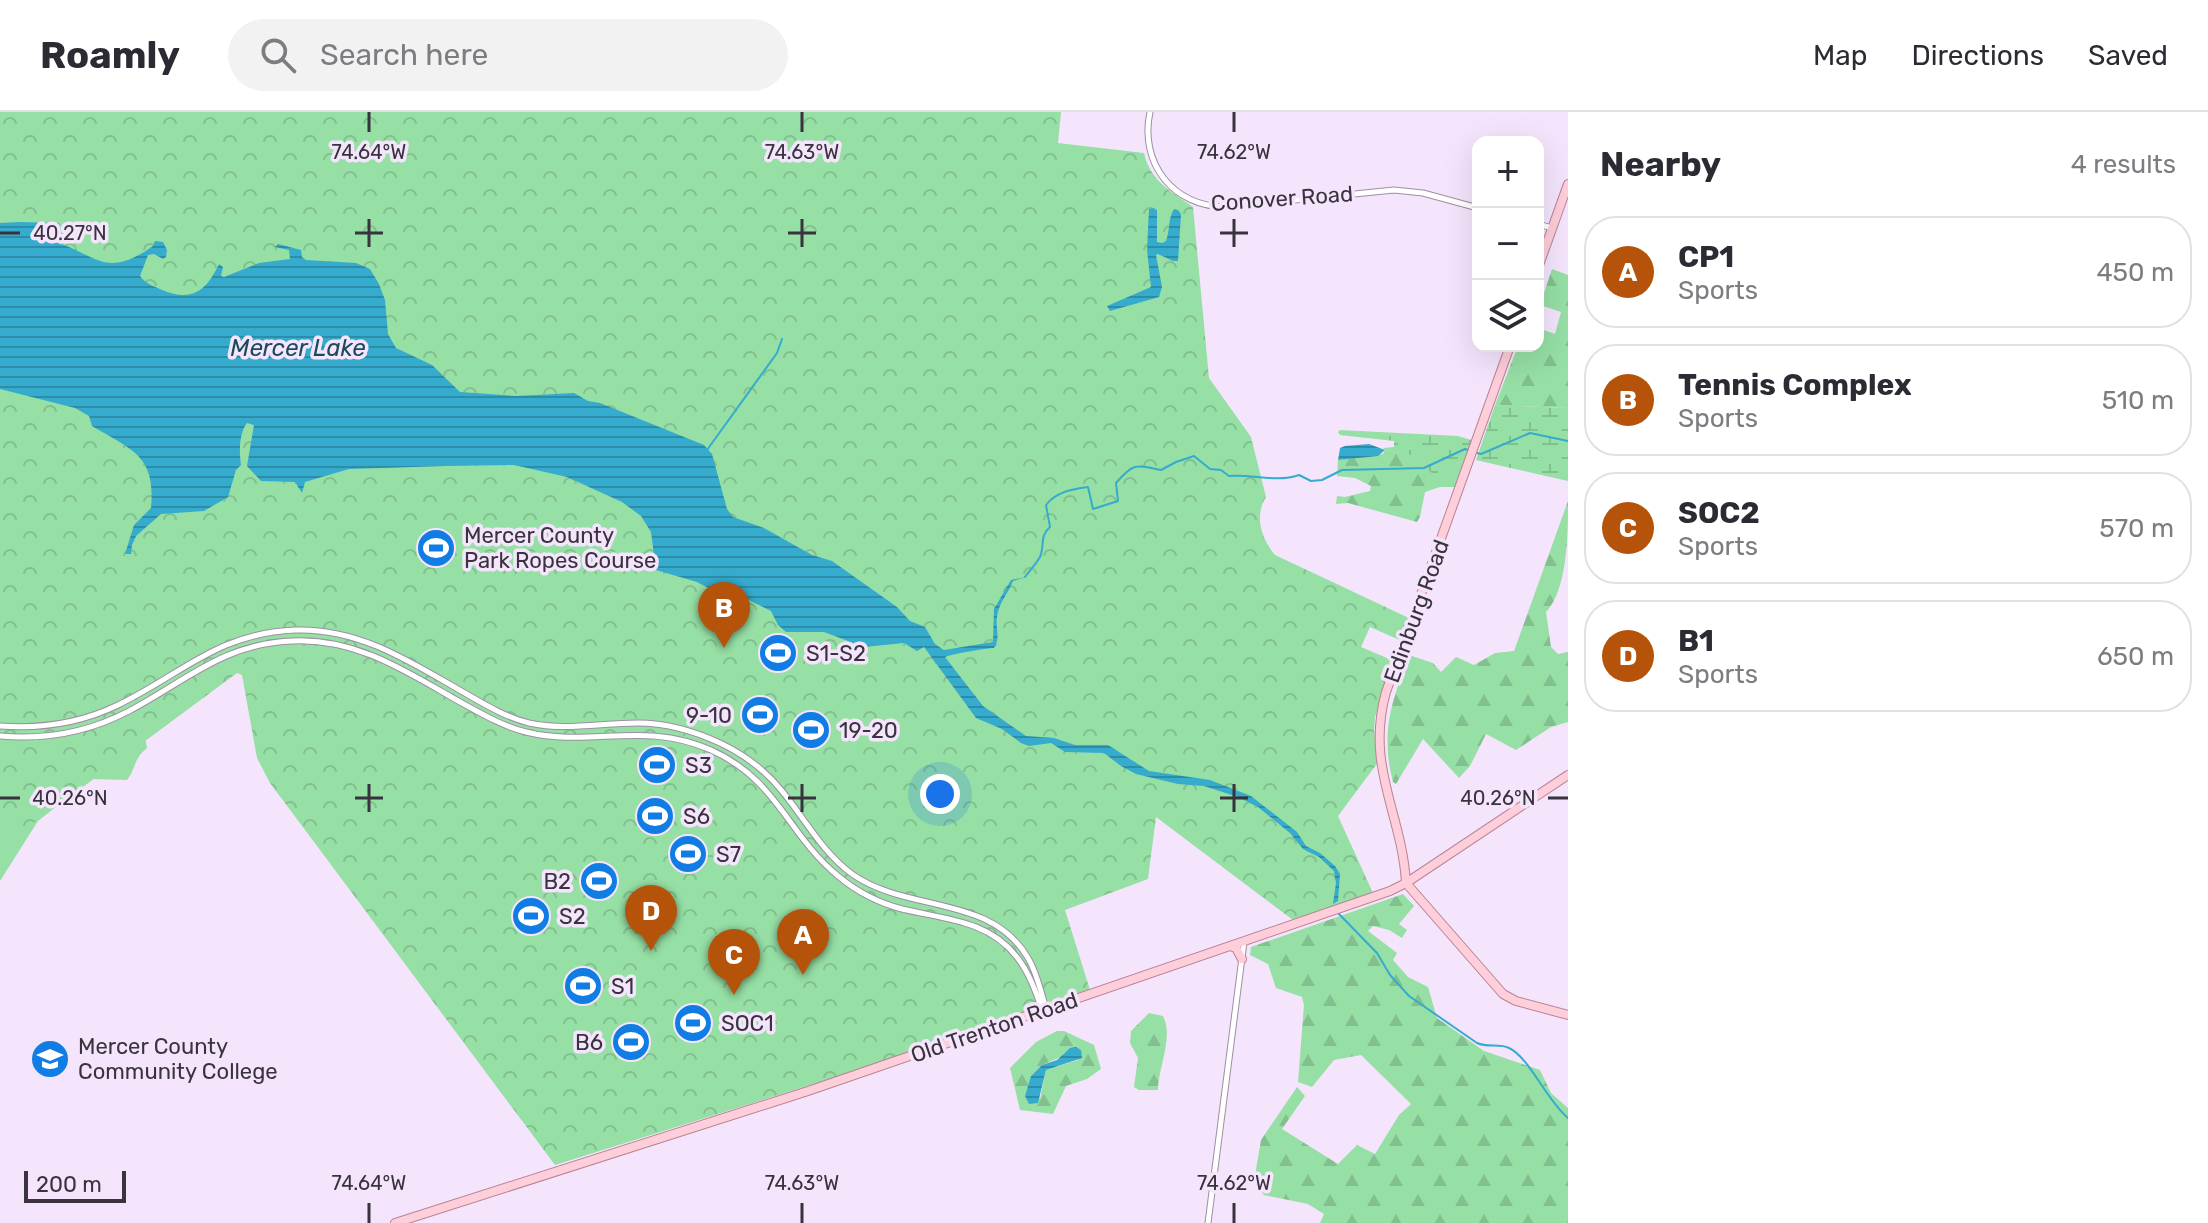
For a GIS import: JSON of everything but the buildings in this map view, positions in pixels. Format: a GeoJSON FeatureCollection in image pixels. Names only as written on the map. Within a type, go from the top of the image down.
{"type":"FeatureCollection","features":[{"type":"Feature","properties":{"kind":"main road"},"geometry":{"type":"LineString","coordinates":[[1544,251],[1568,184]]}},
{"type":"Feature","properties":{"kind":"main road","name":"Edinburg Road"},"geometry":{"type":"LineString","coordinates":[[1406,883],[1382,771],[1378,726],[1386,692],[1508,352]]}},
{"type":"Feature","properties":{"kind":"main road","name":"Old Trenton Road"},"geometry":{"type":"LineString","coordinates":[[395,1223],[714,1122],[1386,892],[1406,883],[1568,775]]}},
{"type":"Feature","properties":{"kind":"main road"},"geometry":{"type":"LineString","coordinates":[[1406,883],[1507,997],[1568,1015]]}},
{"type":"Feature","properties":{"kind":"main road"},"geometry":{"type":"LineString","coordinates":[[1386,892],[1401,891],[1419,900]]}},
{"type":"Feature","properties":{"kind":"main road"},"geometry":{"type":"LineString","coordinates":[[1229,946],[1236,948],[1242,959]]}},
{"type":"Feature","properties":{"kind":"street","name":"Conover Road"},"geometry":{"type":"LineString","coordinates":[[1150,112],[1147,135],[1153,163],[1173,189],[1198,203],[1223,207],[1394,190],[1423,193],[1472,206]]}},
{"type":"Feature","properties":{"kind":"street"},"geometry":{"type":"LineString","coordinates":[[1544,226],[1552,228]]}},
{"type":"Feature","properties":{"kind":"street"},"geometry":{"type":"LineString","coordinates":[[0,726],[50,725],[92,716],[131,698],[202,655],[242,639],[294,630],[345,635],[393,652],[516,719],[562,727],[659,725],[686,730],[721,743],[766,774],[831,855],[863,881],[905,899],[978,916],[1002,928],[1026,955],[1044,1010]]}},
{"type":"Feature","properties":{"kind":"street"},"geometry":{"type":"LineString","coordinates":[[0,736],[44,736],[99,724],[136,707],[206,663],[256,645],[309,641],[353,648],[394,664],[490,719],[524,732],[561,737],[648,734],[686,741],[719,754],[742,767],[771,793],[816,853],[841,878],[892,906],[966,922],[990,933],[1016,956],[1040,997],[1062,1004]]}},
{"type":"Feature","properties":{"kind":"street"},"geometry":{"type":"LineString","coordinates":[[1208,1223],[1244,940]]}},
{"type":"Feature","properties":{"kind":"street"},"geometry":{"type":"LineString","coordinates":[[1029,1015],[1040,997]]}},
{"type":"Feature","properties":{"kind":"green space"},"geometry":{"type":"Polygon","coordinates":[[[0,112],[1061,112],[1058,143],[1144,153],[1156,178],[1193,207],[1209,378],[1251,437],[1266,497],[1260,519],[1266,541],[1275,555],[1409,618],[1402,641],[1370,627],[1361,647],[1394,661],[1375,717],[1379,761],[1338,816],[1373,893],[1293,920],[1156,817],[1148,879],[1065,910],[1090,990],[858,1070],[555,1165],[270,783],[257,758],[242,675],[237,673],[37,821],[0,839],[0,112]]]}},
{"type":"Feature","properties":{"kind":"green space"},"geometry":{"type":"Polygon","coordinates":[[[1552,269],[1568,275],[1568,408],[1495,405],[1516,352],[1544,352],[1544,330],[1555,334],[1561,312],[1544,306],[1544,293],[1552,269]]]}},
{"type":"Feature","properties":{"kind":"green space"},"geometry":{"type":"Polygon","coordinates":[[[1495,405],[1568,408],[1568,481],[1476,460],[1495,405]]]}},
{"type":"Feature","properties":{"kind":"green space"},"geometry":{"type":"Polygon","coordinates":[[[1340,430],[1458,436],[1471,440],[1465,461],[1456,463],[1451,471],[1434,474],[1425,469],[1421,457],[1383,448],[1394,447],[1394,441],[1340,435],[1340,430]]]}},
{"type":"Feature","properties":{"kind":"green space"},"geometry":{"type":"Polygon","coordinates":[[[1385,450],[1456,463],[1465,461],[1457,487],[1440,487],[1425,492],[1417,522],[1348,503],[1336,504],[1337,496],[1370,491],[1371,486],[1355,478],[1337,476],[1338,460],[1383,454],[1385,450]]]}},
{"type":"Feature","properties":{"kind":"green space"},"geometry":{"type":"Polygon","coordinates":[[[1568,501],[1563,575],[1546,612],[1551,647],[1558,654],[1568,652],[1568,722],[1551,727],[1516,750],[1486,734],[1470,766],[1459,778],[1423,739],[1396,784],[1389,764],[1388,732],[1393,702],[1409,655],[1433,663],[1441,672],[1456,657],[1474,665],[1495,653],[1514,651],[1568,501]]]}},
{"type":"Feature","properties":{"kind":"green space"},"geometry":{"type":"Polygon","coordinates":[[[143,723],[147,748],[139,756],[127,780],[90,779],[38,821],[0,881],[0,749],[143,723]]]}},
{"type":"Feature","properties":{"kind":"green space"},"geometry":{"type":"Polygon","coordinates":[[[1403,894],[1414,906],[1399,924],[1407,930],[1402,938],[1389,930],[1373,926],[1368,931],[1397,953],[1393,960],[1408,977],[1428,987],[1437,1018],[1484,1051],[1540,1070],[1551,1093],[1568,1108],[1568,1223],[1320,1223],[1324,1214],[1308,1204],[1264,1195],[1257,1187],[1256,1169],[1261,1140],[1297,1087],[1305,1096],[1282,1129],[1338,1164],[1357,1145],[1375,1154],[1399,1115],[1411,1104],[1361,1055],[1334,1060],[1312,1087],[1298,1082],[1302,997],[1276,988],[1268,964],[1250,955],[1251,947],[1403,894]]]}},
{"type":"Feature","properties":{"kind":"green space"},"geometry":{"type":"Polygon","coordinates":[[[1149,1013],[1163,1016],[1166,1043],[1158,1090],[1139,1090],[1134,1087],[1138,1058],[1130,1043],[1131,1031],[1149,1013]]]}},
{"type":"Feature","properties":{"kind":"green space"},"geometry":{"type":"Polygon","coordinates":[[[1057,1031],[1064,1031],[1094,1045],[1101,1069],[1087,1079],[1066,1086],[1053,1114],[1020,1110],[1010,1068],[1036,1042],[1057,1031]],[[1065,1052],[1042,1065],[1031,1076],[1040,1099],[1046,1070],[1078,1060],[1065,1052]]]}},
{"type":"Feature","properties":{"kind":"water"},"geometry":{"type":"Polygon","coordinates":[[[1149,209],[1157,210],[1157,242],[1166,241],[1174,209],[1181,214],[1178,261],[1156,255],[1162,287],[1159,297],[1110,311],[1107,306],[1151,287],[1147,250],[1149,209]]]}},
{"type":"Feature","properties":{"kind":"water","name":"Mercer Lake"},"geometry":{"type":"Polygon","coordinates":[[[0,223],[59,223],[61,231],[47,240],[110,263],[136,257],[153,246],[155,241],[163,242],[166,257],[148,255],[140,276],[155,287],[181,295],[203,288],[219,264],[223,267],[221,276],[224,277],[259,263],[290,259],[289,250],[275,247],[278,244],[301,250],[306,260],[356,263],[370,269],[385,300],[388,334],[396,348],[432,365],[460,392],[516,396],[574,393],[704,445],[712,454],[727,509],[733,517],[764,528],[812,555],[832,561],[897,607],[910,621],[925,627],[935,644],[944,650],[993,642],[994,609],[1011,580],[1026,577],[1013,581],[1001,603],[994,648],[945,657],[983,706],[1026,736],[1054,738],[1075,745],[1108,745],[1149,771],[1210,780],[1251,796],[1297,832],[1306,846],[1335,866],[1340,874],[1338,901],[1333,904],[1334,871],[1319,857],[1303,849],[1290,833],[1258,807],[1204,786],[1178,784],[1136,774],[1104,753],[1065,752],[1051,743],[1029,746],[1021,743],[1002,729],[976,718],[924,647],[917,651],[904,643],[864,647],[824,632],[786,632],[778,625],[771,611],[743,597],[724,596],[697,582],[656,570],[651,532],[641,516],[622,502],[567,477],[514,465],[349,469],[305,482],[302,493],[295,482],[261,481],[247,466],[254,425],[247,423],[240,443],[241,465],[236,470],[228,497],[204,511],[161,514],[136,536],[131,554],[125,554],[134,525],[151,508],[152,490],[145,465],[130,449],[92,426],[89,416],[75,408],[0,389],[0,223]]]}},
{"type":"Feature","properties":{"kind":"water"},"geometry":{"type":"Polygon","coordinates":[[[1369,444],[1385,450],[1378,456],[1338,460],[1340,448],[1369,444]]]}},
{"type":"Feature","properties":{"kind":"water"},"geometry":{"type":"Polygon","coordinates":[[[1070,1048],[1081,1050],[1082,1058],[1046,1070],[1038,1103],[1029,1104],[1025,1096],[1031,1076],[1042,1065],[1057,1060],[1070,1048]]]}},
{"type":"Feature","properties":{"kind":"waterway"},"geometry":{"type":"LineString","coordinates":[[707,450],[777,353],[782,339]]}},
{"type":"Feature","properties":{"kind":"waterway"},"geometry":{"type":"LineString","coordinates":[[1477,453],[1530,433],[1568,441]]}},
{"type":"Feature","properties":{"kind":"waterway"},"geometry":{"type":"LineString","coordinates":[[1025,577],[1040,557],[1043,538],[1050,527],[1046,505],[1065,492],[1088,487],[1093,509],[1118,501],[1116,483],[1132,468],[1161,470],[1194,456],[1210,469],[1221,470],[1229,476],[1282,478],[1299,475],[1311,481],[1322,480],[1342,470],[1424,468],[1465,449],[1471,451]]}},
{"type":"Feature","properties":{"kind":"waterway"},"geometry":{"type":"LineString","coordinates":[[1338,913],[1377,953],[1390,975],[1409,996],[1477,1043],[1509,1048],[1516,1053],[1568,1118]]}},
{"type":"Feature","properties":{"kind":"place","name":"Mercer County Park Ropes Course"},"geometry":{"type":"Point","coordinates":[436,548]}},
{"type":"Feature","properties":{"kind":"place","name":"Tennis Complex"},"geometry":{"type":"Point","coordinates":[724,648]}},
{"type":"Feature","properties":{"kind":"place","name":"S1-S2"},"geometry":{"type":"Point","coordinates":[778,653]}},
{"type":"Feature","properties":{"kind":"place","name":"9-10"},"geometry":{"type":"Point","coordinates":[760,715]}},
{"type":"Feature","properties":{"kind":"place","name":"19-20"},"geometry":{"type":"Point","coordinates":[811,730]}},
{"type":"Feature","properties":{"kind":"place","name":"S3"},"geometry":{"type":"Point","coordinates":[657,765]}},
{"type":"Feature","properties":{"kind":"place","name":"S6"},"geometry":{"type":"Point","coordinates":[655,816]}},
{"type":"Feature","properties":{"kind":"place","name":"S7"},"geometry":{"type":"Point","coordinates":[688,854]}},
{"type":"Feature","properties":{"kind":"place","name":"B2"},"geometry":{"type":"Point","coordinates":[599,881]}},
{"type":"Feature","properties":{"kind":"place","name":"S2"},"geometry":{"type":"Point","coordinates":[531,916]}},
{"type":"Feature","properties":{"kind":"place","name":"B1"},"geometry":{"type":"Point","coordinates":[651,951]}},
{"type":"Feature","properties":{"kind":"place","name":"CP1"},"geometry":{"type":"Point","coordinates":[803,975]}},
{"type":"Feature","properties":{"kind":"place","name":"S1"},"geometry":{"type":"Point","coordinates":[583,986]}},
{"type":"Feature","properties":{"kind":"place","name":"SOC2"},"geometry":{"type":"Point","coordinates":[734,995]}},
{"type":"Feature","properties":{"kind":"place","name":"SOC1"},"geometry":{"type":"Point","coordinates":[693,1023]}},
{"type":"Feature","properties":{"kind":"place","name":"B6"},"geometry":{"type":"Point","coordinates":[631,1042]}},
{"type":"Feature","properties":{"kind":"place","name":"Mercer County Community College"},"geometry":{"type":"Point","coordinates":[50,1059]}}]}
